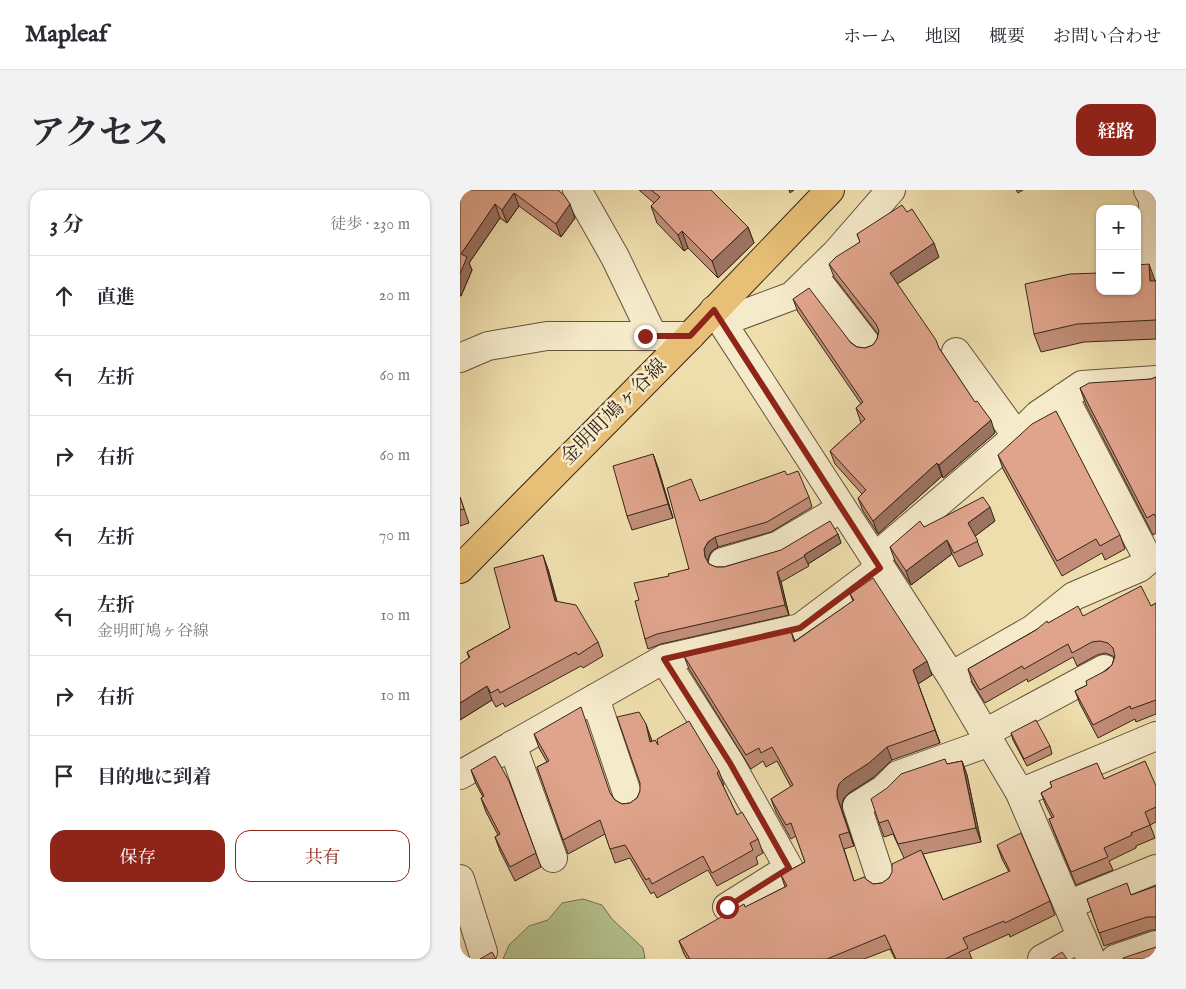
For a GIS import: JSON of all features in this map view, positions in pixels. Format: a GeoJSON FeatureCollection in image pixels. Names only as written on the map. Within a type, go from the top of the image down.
{"type":"FeatureCollection","features":[{"type":"Feature","properties":{"kind":"main road","name":"金明町鳩ヶ谷線"},"geometry":{"type":"LineString","coordinates":[[460,569],[690,336],[718,316],[830,190]]}},
{"type":"Feature","properties":{"kind":"street"},"geometry":{"type":"LineString","coordinates":[[576,190],[615,258],[653,336]]}},
{"type":"Feature","properties":{"kind":"street"},"geometry":{"type":"LineString","coordinates":[[891,190],[836,253],[792,296],[718,316],[951,676],[1020,793],[1087,948],[1042,959]]}},
{"type":"Feature","properties":{"kind":"street"},"geometry":{"type":"LineString","coordinates":[[1148,190],[1153,198],[1152,266],[1156,266]]}},
{"type":"Feature","properties":{"kind":"street"},"geometry":{"type":"LineString","coordinates":[[813,276],[868,346]]}},
{"type":"Feature","properties":{"kind":"street"},"geometry":{"type":"LineString","coordinates":[[460,358],[488,346],[547,336],[690,336]]}},
{"type":"Feature","properties":{"kind":"street"},"geometry":{"type":"LineString","coordinates":[[956,352],[1017,436]]}},
{"type":"Feature","properties":{"kind":"street"},"geometry":{"type":"LineString","coordinates":[[460,775],[664,659],[800,628],[877,563],[1038,415],[1082,385],[1156,380]]}},
{"type":"Feature","properties":{"kind":"street"},"geometry":{"type":"LineString","coordinates":[[951,676],[1033,629],[1074,596],[1139,568],[1151,570],[1145,553],[1064,397]]}},
{"type":"Feature","properties":{"kind":"street"},"geometry":{"type":"LineString","coordinates":[[723,562],[777,546],[842,508]]}},
{"type":"Feature","properties":{"kind":"street"},"geometry":{"type":"LineString","coordinates":[[664,659],[730,763],[789,868],[727,907]]}},
{"type":"Feature","properties":{"kind":"street"},"geometry":{"type":"LineString","coordinates":[[882,882],[856,806],[884,789],[898,775],[988,737],[1104,669]]}},
{"type":"Feature","properties":{"kind":"street"},"geometry":{"type":"LineString","coordinates":[[596,698],[630,802]]}},
{"type":"Feature","properties":{"kind":"street"},"geometry":{"type":"LineString","coordinates":[[1020,793],[1156,736]]}},
{"type":"Feature","properties":{"kind":"street"},"geometry":{"type":"LineString","coordinates":[[512,745],[554,858]]}},
{"type":"Feature","properties":{"kind":"street"},"geometry":{"type":"LineString","coordinates":[[1068,904],[1156,869]]}},
{"type":"Feature","properties":{"kind":"street"},"geometry":{"type":"LineString","coordinates":[[460,879],[483,952]]}},
{"type":"Feature","properties":{"kind":"street"},"geometry":{"type":"LineString","coordinates":[[1115,959],[1156,945]]}},
{"type":"Feature","properties":{"kind":"green space"},"geometry":{"type":"Polygon","coordinates":[[[583,899],[602,905],[612,919],[643,948],[645,959],[503,959],[509,945],[529,926],[548,920],[562,903],[583,899]]]}},
{"type":"Feature","properties":{"kind":"building"},"geometry":{"type":"Polygon","coordinates":[[[460,190],[558,190],[570,204],[556,224],[514,193],[502,210],[495,204],[461,254],[467,257],[460,274],[460,190]]]}},
{"type":"Feature","properties":{"kind":"building"},"geometry":{"type":"Polygon","coordinates":[[[651,190],[711,190],[748,227],[712,261],[682,231],[678,235],[651,206],[660,197],[651,190]]]}},
{"type":"Feature","properties":{"kind":"building"},"geometry":{"type":"Polygon","coordinates":[[[902,205],[907,212],[912,209],[934,243],[890,273],[936,340],[939,348],[975,402],[977,401],[991,420],[939,465],[937,463],[873,521],[858,498],[866,490],[830,451],[865,419],[856,408],[863,402],[793,299],[809,288],[851,343],[857,347],[865,348],[873,345],[879,331],[876,324],[829,264],[836,257],[860,242],[857,234],[902,205]]]}},
{"type":"Feature","properties":{"kind":"building"},"geometry":{"type":"Polygon","coordinates":[[[1149,264],[1150,281],[1156,281],[1156,320],[1077,324],[1034,334],[1025,284],[1070,274],[1096,273],[1096,295],[1141,295],[1141,265],[1149,264]]]}},
{"type":"Feature","properties":{"kind":"building"},"geometry":{"type":"Polygon","coordinates":[[[1156,377],[1156,517],[1154,514],[1147,518],[1080,388],[1089,383],[1151,379],[1156,377]]]}},
{"type":"Feature","properties":{"kind":"building"},"geometry":{"type":"Polygon","coordinates":[[[1056,411],[1120,535],[1100,546],[1096,539],[1057,561],[998,455],[1032,424],[1056,411]]]}},
{"type":"Feature","properties":{"kind":"building"},"geometry":{"type":"Polygon","coordinates":[[[653,454],[668,504],[627,516],[613,466],[653,454]]]}},
{"type":"Feature","properties":{"kind":"building"},"geometry":{"type":"Polygon","coordinates":[[[785,471],[787,475],[798,471],[809,497],[767,522],[715,537],[708,542],[704,549],[705,557],[709,564],[716,567],[724,567],[781,550],[830,521],[838,534],[777,572],[785,605],[657,634],[645,639],[635,601],[639,600],[634,583],[669,576],[668,574],[689,569],[667,488],[691,479],[700,501],[785,471]]]}},
{"type":"Feature","properties":{"kind":"building"},"geometry":{"type":"Polygon","coordinates":[[[460,497],[464,509],[460,510],[460,497]]]}},
{"type":"Feature","properties":{"kind":"building"},"geometry":{"type":"Polygon","coordinates":[[[983,497],[990,507],[968,523],[978,541],[954,553],[947,540],[906,571],[890,547],[920,521],[924,527],[983,497]]]}},
{"type":"Feature","properties":{"kind":"building"},"geometry":{"type":"Polygon","coordinates":[[[543,555],[555,601],[576,605],[598,642],[578,655],[576,652],[500,693],[498,689],[491,693],[487,686],[460,703],[460,664],[470,657],[467,652],[510,628],[494,568],[543,555]]]}},
{"type":"Feature","properties":{"kind":"building"},"geometry":{"type":"Polygon","coordinates":[[[873,578],[927,661],[913,670],[935,730],[887,747],[869,763],[839,784],[837,797],[849,832],[839,835],[854,881],[864,877],[873,884],[882,883],[889,878],[892,872],[892,864],[921,850],[943,900],[1010,871],[997,845],[1021,833],[1050,901],[1005,923],[1004,921],[963,938],[968,948],[945,959],[896,959],[885,935],[827,959],[690,959],[679,941],[744,904],[745,907],[787,886],[781,875],[805,862],[791,823],[786,825],[771,799],[793,785],[772,747],[761,753],[759,748],[746,755],[684,656],[791,631],[794,642],[854,600],[850,594],[873,578]]]}},
{"type":"Feature","properties":{"kind":"building"},"geometry":{"type":"Polygon","coordinates":[[[1141,586],[1151,606],[1156,603],[1156,700],[1131,709],[1130,706],[1093,725],[1075,691],[1087,685],[1086,681],[1107,670],[1112,665],[1115,656],[1113,648],[1108,643],[1100,641],[1092,642],[1072,653],[1068,644],[1024,669],[1022,666],[980,690],[968,669],[1036,630],[1047,621],[1048,623],[1078,606],[1083,616],[1141,586]]]}},
{"type":"Feature","properties":{"kind":"building"},"geometry":{"type":"Polygon","coordinates":[[[581,707],[610,793],[615,800],[622,804],[630,803],[637,798],[640,791],[640,783],[617,717],[639,712],[646,724],[650,742],[655,740],[658,745],[657,739],[689,721],[719,771],[717,773],[737,815],[742,812],[758,839],[750,843],[753,850],[712,873],[703,856],[652,884],[649,878],[646,880],[625,845],[610,849],[600,820],[563,840],[537,767],[549,761],[534,734],[581,707]]]}},
{"type":"Feature","properties":{"kind":"building"},"geometry":{"type":"Polygon","coordinates":[[[1036,720],[1050,746],[1024,759],[1011,733],[1036,720]]]}},
{"type":"Feature","properties":{"kind":"building"},"geometry":{"type":"Polygon","coordinates":[[[495,756],[509,781],[536,853],[510,867],[495,837],[500,834],[481,798],[484,796],[471,770],[495,756]]]}},
{"type":"Feature","properties":{"kind":"building"},"geometry":{"type":"Polygon","coordinates":[[[945,759],[947,764],[962,761],[976,828],[898,844],[888,820],[879,823],[871,799],[887,788],[901,774],[945,759]]]}},
{"type":"Feature","properties":{"kind":"building"},"geometry":{"type":"Polygon","coordinates":[[[1145,761],[1156,786],[1156,807],[1145,812],[1150,825],[1104,848],[1108,857],[1071,872],[1049,819],[1054,817],[1041,793],[1052,787],[1050,782],[1097,763],[1104,779],[1145,761]]]}},
{"type":"Feature","properties":{"kind":"building"},"geometry":{"type":"Polygon","coordinates":[[[1127,883],[1131,895],[1156,886],[1156,917],[1147,917],[1099,933],[1087,899],[1127,883]]]}},
{"type":"Feature","properties":{"kind":"building"},"geometry":{"type":"Polygon","coordinates":[[[1156,947],[1156,959],[1123,959],[1123,958],[1156,947]]]}},
{"type":"Feature","properties":{"kind":"building"},"geometry":{"type":"Polygon","coordinates":[[[492,952],[496,959],[480,959],[492,952]]]}},
{"type":"Feature","properties":{"kind":"building"},"geometry":{"type":"Polygon","coordinates":[[[1062,952],[1067,959],[1051,959],[1062,952]]]}},
{"type":"Feature","properties":{"kind":"route"},"geometry":{"type":"LineString","coordinates":[[645,336],[690,336],[714,310],[880,568],[800,628],[664,659],[730,763],[789,868],[727,907]]}}]}
